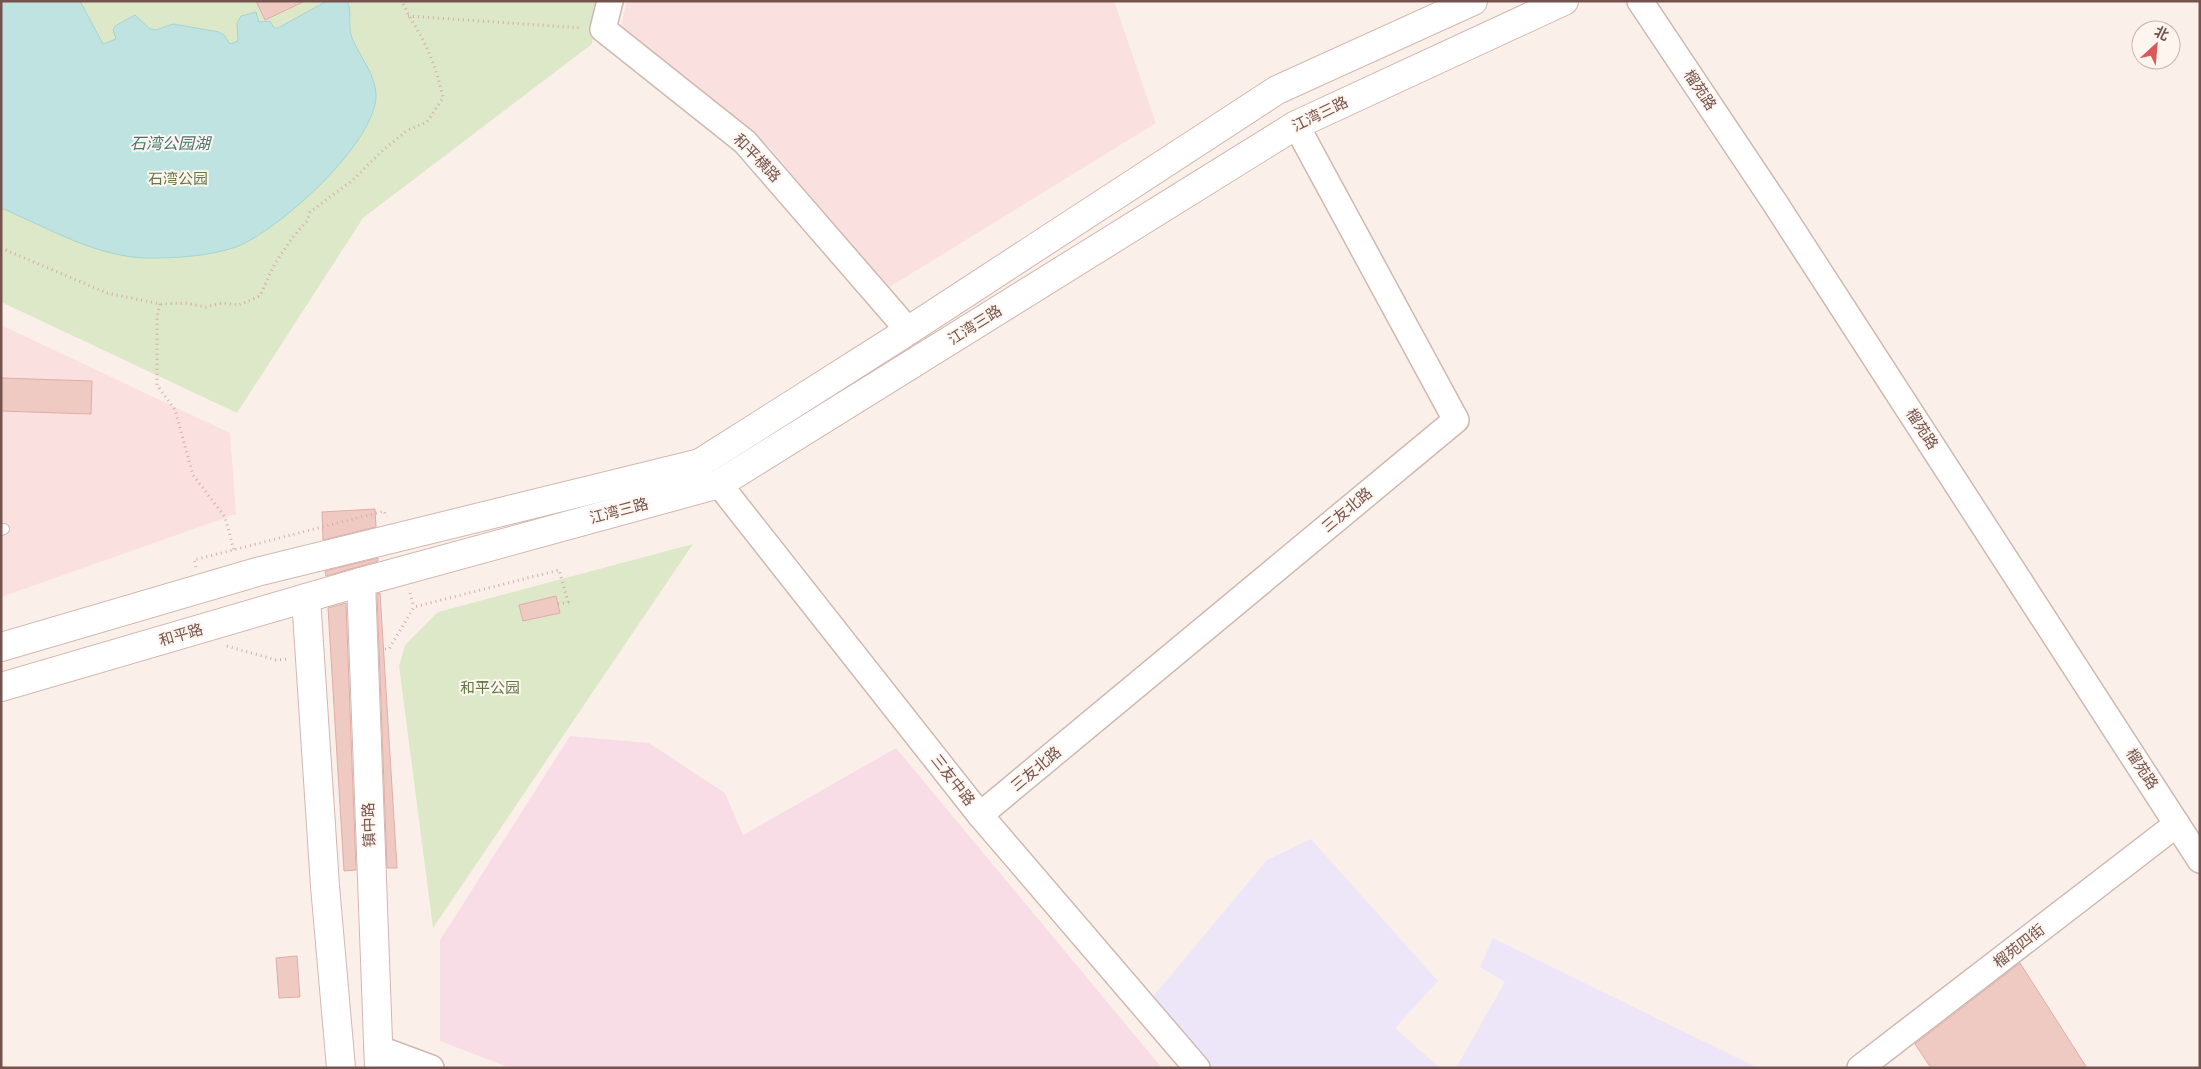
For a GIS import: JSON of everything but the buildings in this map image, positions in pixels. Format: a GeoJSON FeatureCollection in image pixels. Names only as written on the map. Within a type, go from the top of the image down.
{"type":"FeatureCollection","features":[{"type":"Feature","properties":{"kind":"main road","name":"江湾三路"},"geometry":{"type":"LineString","coordinates":[[335,551],[700,462],[908,330],[1277,90],[1472,1]]}},
{"type":"Feature","properties":{"kind":"main road","name":"江湾三路"},"geometry":{"type":"LineString","coordinates":[[361,582],[719,484],[1296,124],[1564,1]]}},
{"type":"Feature","properties":{"kind":"main road"},"geometry":{"type":"LineString","coordinates":[[335,551],[361,582]]}},
{"type":"Feature","properties":{"kind":"main road"},"geometry":{"type":"LineString","coordinates":[[335,551],[306,598],[325,886],[341,1068]]}},
{"type":"Feature","properties":{"kind":"main road"},"geometry":{"type":"LineString","coordinates":[[1,646],[335,551]]}},
{"type":"Feature","properties":{"kind":"main road","name":"和平路"},"geometry":{"type":"LineString","coordinates":[[1,688],[361,582]]}},
{"type":"Feature","properties":{"kind":"main road","name":"镇中路"},"geometry":{"type":"LineString","coordinates":[[361,582],[378,1058]]}},
{"type":"Feature","properties":{"kind":"street"},"geometry":{"type":"LineString","coordinates":[[603,29],[610,1]]}},
{"type":"Feature","properties":{"kind":"street","name":"榴苑路"},"geometry":{"type":"LineString","coordinates":[[1640,1],[1776,203],[2200,860]]}},
{"type":"Feature","properties":{"kind":"street","name":"和平横路"},"geometry":{"type":"LineString","coordinates":[[603,29],[745,142],[908,330]]}},
{"type":"Feature","properties":{"kind":"street","name":"三友北路"},"geometry":{"type":"LineString","coordinates":[[980,815],[1456,420],[1296,124]]}},
{"type":"Feature","properties":{"kind":"street","name":"三友中路"},"geometry":{"type":"LineString","coordinates":[[719,484],[980,815],[1197,1068]]}},
{"type":"Feature","properties":{"kind":"street","name":"榴苑四街"},"geometry":{"type":"LineString","coordinates":[[1860,1068],[2177,824]]}},
{"type":"Feature","properties":{"kind":"street"},"geometry":{"type":"LineString","coordinates":[[378,1058],[431,1068]]}},
{"type":"Feature","properties":{"kind":"path"},"geometry":{"type":"LineString","coordinates":[[1,248],[107,292],[160,304],[185,303],[206,307],[222,303],[240,305],[260,296],[273,267],[292,238],[307,221],[310,212],[353,180],[383,150],[408,130],[427,122],[443,98],[439,79],[426,45],[408,16],[402,1]]}},
{"type":"Feature","properties":{"kind":"path"},"geometry":{"type":"LineString","coordinates":[[408,16],[603,29]]}},
{"type":"Feature","properties":{"kind":"path"},"geometry":{"type":"LineString","coordinates":[[160,304],[157,316],[157,385],[175,410],[193,475],[225,517],[234,550]]}},
{"type":"Feature","properties":{"kind":"path"},"geometry":{"type":"LineString","coordinates":[[194,560],[384,510]]}},
{"type":"Feature","properties":{"kind":"path"},"geometry":{"type":"LineString","coordinates":[[389,649],[414,607],[559,570],[568,602],[558,604]]}},
{"type":"Feature","properties":{"kind":"path"},"geometry":{"type":"LineString","coordinates":[[226,645],[276,660]]}},
{"type":"Feature","properties":{"kind":"shaded area"},"geometry":{"type":"Polygon","coordinates":[[[627,1],[1114,1],[1156,123],[888,288],[769,147],[621,25],[627,1]]]}},
{"type":"Feature","properties":{"kind":"shaded area"},"geometry":{"type":"Polygon","coordinates":[[[1,325],[230,433],[236,514],[1,597],[1,325]]]}},
{"type":"Feature","properties":{"kind":"shaded area"},"geometry":{"type":"Polygon","coordinates":[[[570,736],[649,743],[725,793],[743,835],[896,748],[1162,1068],[510,1068],[440,1041],[440,940],[570,736]]]}},
{"type":"Feature","properties":{"kind":"shaded area"},"geometry":{"type":"Polygon","coordinates":[[[1311,839],[1438,981],[1395,1028],[1440,1068],[1211,1068],[1151,999],[1267,860],[1311,839]]]}},
{"type":"Feature","properties":{"kind":"shaded area"},"geometry":{"type":"Polygon","coordinates":[[[1493,938],[1758,1068],[1456,1068],[1505,982],[1480,967],[1493,938]]]}},
{"type":"Feature","properties":{"kind":"green space","name":"石湾公园"},"geometry":{"type":"Polygon","coordinates":[[[1,1],[596,1],[592,44],[363,218],[237,413],[1,302],[1,1]]]}},
{"type":"Feature","properties":{"kind":"green space","name":"和平公园"},"geometry":{"type":"Polygon","coordinates":[[[693,544],[433,928],[399,666],[405,645],[438,612],[693,544]]]}},
{"type":"Feature","properties":{"kind":"water","name":"石湾公园湖"},"geometry":{"type":"Polygon","coordinates":[[[1,1],[80,1],[103,44],[116,39],[113,30],[115,26],[135,15],[150,29],[156,30],[173,24],[219,32],[224,35],[230,44],[238,41],[237,23],[241,16],[256,12],[259,22],[270,21],[274,28],[278,28],[327,1],[347,1],[350,9],[352,38],[371,73],[375,88],[376,96],[371,116],[360,138],[321,184],[298,205],[254,238],[236,247],[216,253],[194,256],[150,258],[130,257],[111,253],[74,241],[1,208],[1,1]]]}}]}
